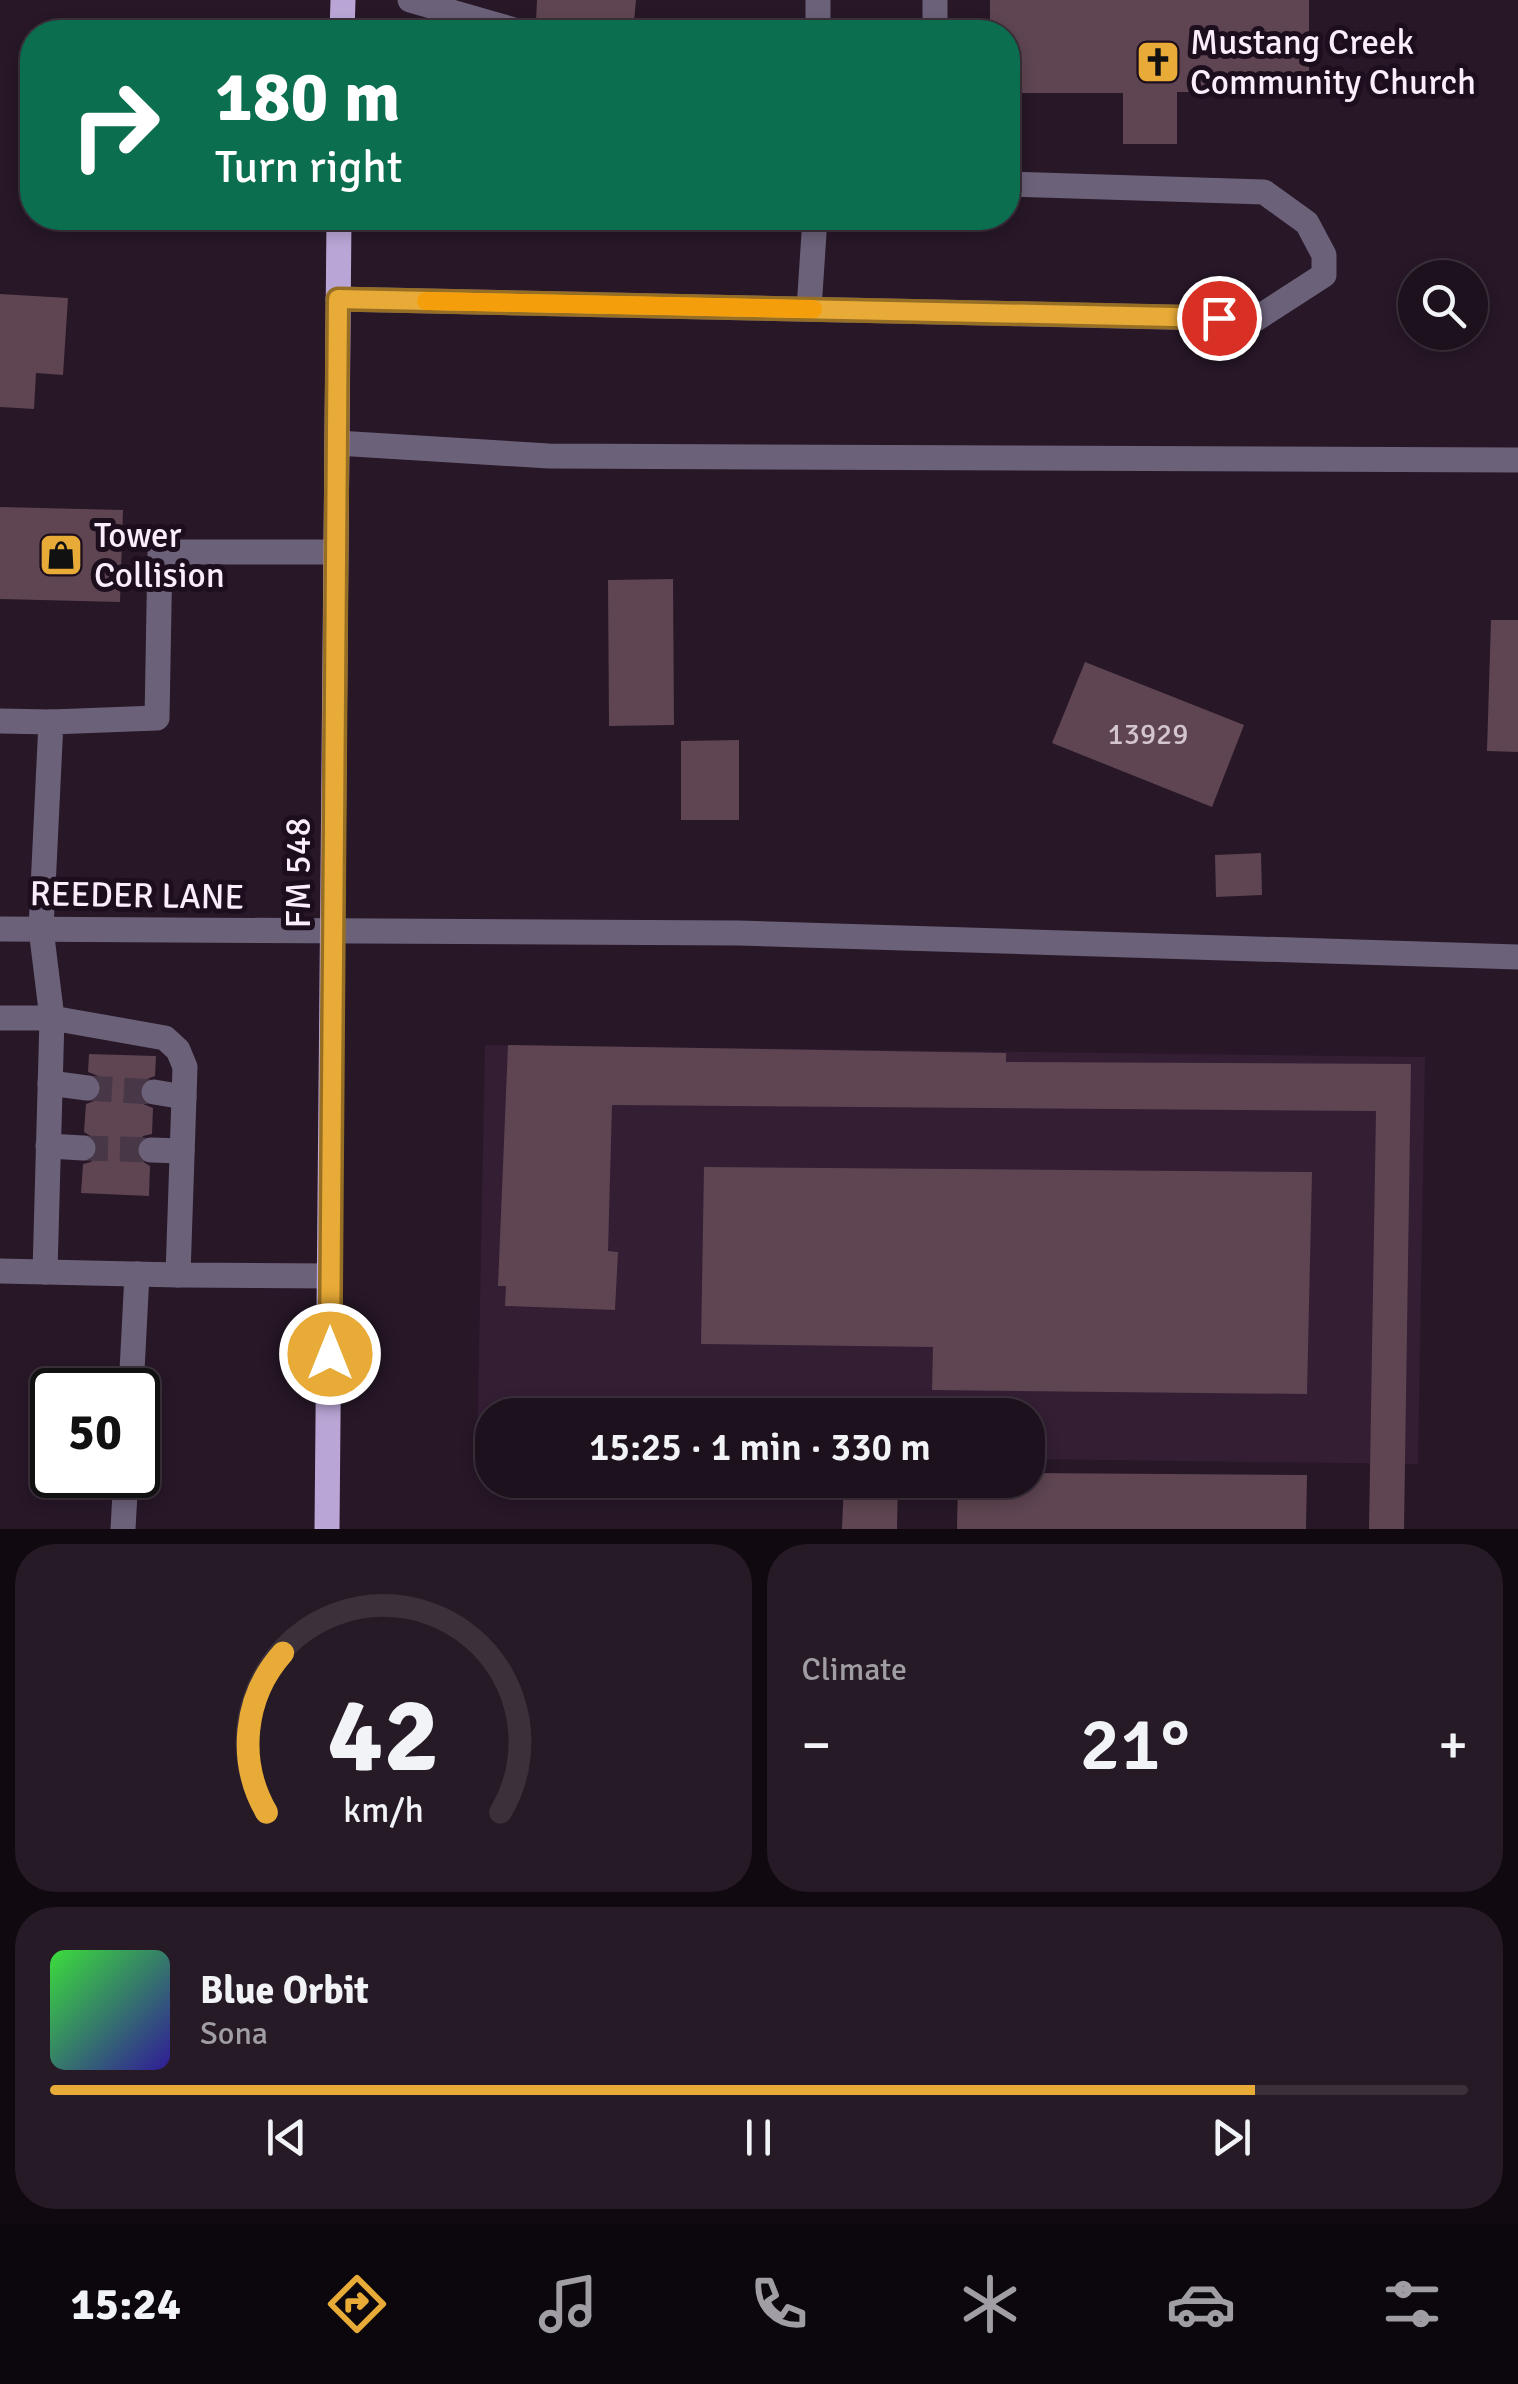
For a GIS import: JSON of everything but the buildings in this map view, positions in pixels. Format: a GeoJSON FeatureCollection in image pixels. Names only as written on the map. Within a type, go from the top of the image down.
{"type":"FeatureCollection","features":[{"type":"Feature","properties":{"kind":"main road","name":"FM 548"},"geometry":{"type":"LineString","coordinates":[[327,1529],[339,230]]}},
{"type":"Feature","properties":{"kind":"street"},"geometry":{"type":"LineString","coordinates":[[410,0],[480,20]]}},
{"type":"Feature","properties":{"kind":"street"},"geometry":{"type":"LineString","coordinates":[[338,299],[1256,318],[1324,275],[1324,255],[1307,223],[1264,192],[1020,184]]}},
{"type":"Feature","properties":{"kind":"street"},"geometry":{"type":"LineString","coordinates":[[809,309],[814,230]]}},
{"type":"Feature","properties":{"kind":"street"},"geometry":{"type":"LineString","coordinates":[[337,443],[548,456],[1518,460]]}},
{"type":"Feature","properties":{"kind":"street"},"geometry":{"type":"LineString","coordinates":[[0,720],[156,718],[160,552],[334,552]]}},
{"type":"Feature","properties":{"kind":"street"},"geometry":{"type":"LineString","coordinates":[[45,1272],[52,1018],[41,930],[51,722]]}},
{"type":"Feature","properties":{"kind":"street","name":"REEDER LANE"},"geometry":{"type":"LineString","coordinates":[[0,929],[739,933],[1518,958]]}},
{"type":"Feature","properties":{"kind":"street"},"geometry":{"type":"LineString","coordinates":[[0,1018],[52,1018],[165,1038],[178,1050],[184,1067],[178,1274]]}},
{"type":"Feature","properties":{"kind":"street"},"geometry":{"type":"LineString","coordinates":[[50,1083],[87,1088]]}},
{"type":"Feature","properties":{"kind":"street"},"geometry":{"type":"LineString","coordinates":[[154,1092],[184,1097]]}},
{"type":"Feature","properties":{"kind":"street"},"geometry":{"type":"LineString","coordinates":[[48,1146],[83,1148]]}},
{"type":"Feature","properties":{"kind":"street"},"geometry":{"type":"LineString","coordinates":[[151,1150],[182,1151]]}},
{"type":"Feature","properties":{"kind":"street"},"geometry":{"type":"LineString","coordinates":[[0,1271],[330,1276]]}},
{"type":"Feature","properties":{"kind":"street"},"geometry":{"type":"LineString","coordinates":[[132,1368],[137,1274]]}},
{"type":"Feature","properties":{"kind":"street"},"geometry":{"type":"LineString","coordinates":[[124,1529],[125,1498]]}},
{"type":"Feature","properties":{"kind":"shaded area"},"geometry":{"type":"Polygon","coordinates":[[[485,1045],[1425,1057],[1418,1464],[1045,1459],[1045,1398],[478,1398],[485,1045]]]}},
{"type":"Feature","properties":{"kind":"tunnel"},"geometry":{"type":"LineString","coordinates":[[87,1088],[154,1092]]}},
{"type":"Feature","properties":{"kind":"tunnel"},"geometry":{"type":"LineString","coordinates":[[83,1148],[151,1150]]}},
{"type":"Feature","properties":{"kind":"slow traffic"},"geometry":{"type":"LineString","coordinates":[[426,301],[813,309]]}},
{"type":"Feature","properties":{"kind":"place","name":"Mustang Creek Community Church"},"geometry":{"type":"Point","coordinates":[1158,62]}},
{"type":"Feature","properties":{"kind":"place","name":"Tower Collision"},"geometry":{"type":"Point","coordinates":[61,555]}},
{"type":"Feature","properties":{"kind":"route"},"geometry":{"type":"LineString","coordinates":[[330,1354],[338,299],[1219,318]]}}]}
